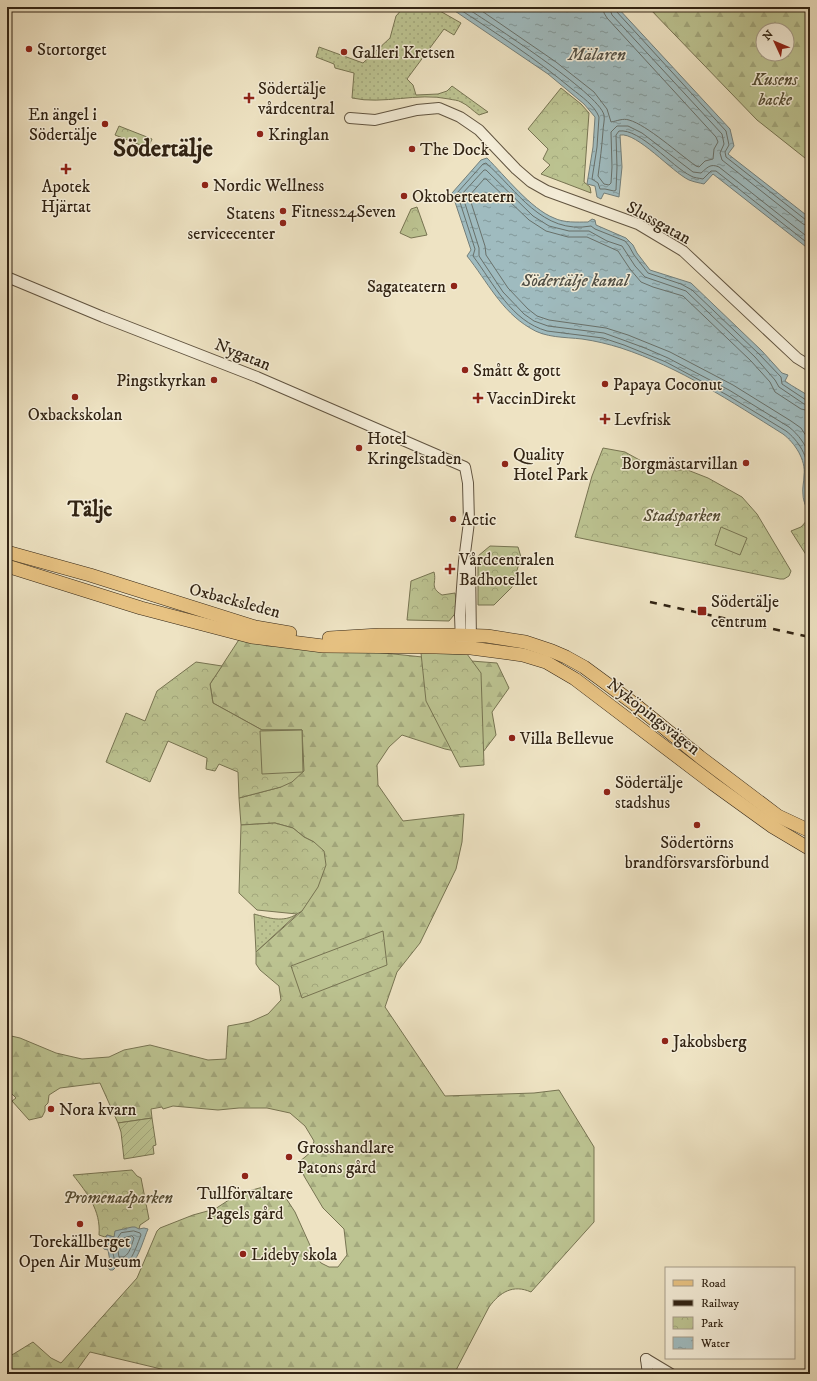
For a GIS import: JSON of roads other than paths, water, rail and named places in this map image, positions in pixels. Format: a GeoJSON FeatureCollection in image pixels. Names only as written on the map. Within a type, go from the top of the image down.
{"type":"FeatureCollection","features":[{"type":"Feature","properties":{"kind":"main road","name":"Oxbacksleden"},"geometry":{"type":"LineString","coordinates":[[7,552],[90,575],[255,627],[326,638],[379,635],[466,642]]}},
{"type":"Feature","properties":{"kind":"main road","name":"Oxbacksleden"},"geometry":{"type":"LineString","coordinates":[[7,566],[141,608],[252,636],[323,646],[466,642]]}},
{"type":"Feature","properties":{"kind":"main road","name":"Nyköpingsvägen"},"geometry":{"type":"LineString","coordinates":[[466,642],[487,636],[525,642],[566,657],[584,667],[637,706],[700,758],[778,816],[810,832]]}},
{"type":"Feature","properties":{"kind":"main road","name":"Nyköpingsvägen"},"geometry":{"type":"LineString","coordinates":[[466,642],[523,655],[546,662],[575,679],[712,783],[773,827],[810,849]]}},
{"type":"Feature","properties":{"kind":"street","name":"Slussgatan"},"geometry":{"type":"LineString","coordinates":[[350,118],[375,120],[417,110],[439,108],[460,117],[479,130],[516,170],[531,182],[547,191],[638,224],[683,250],[797,358],[810,366]]}},
{"type":"Feature","properties":{"kind":"street","name":"Nygatan"},"geometry":{"type":"LineString","coordinates":[[7,276],[103,317],[257,377],[465,467],[468,483],[469,522],[460,615],[466,642]]}},
{"type":"Feature","properties":{"kind":"street"},"geometry":{"type":"LineString","coordinates":[[648,1374],[646,1358],[671,1374]]}},
{"type":"Feature","properties":{"kind":"water","name":"Mälaren"},"geometry":{"type":"Polygon","coordinates":[[[449,7],[617,7],[730,129],[734,146],[728,154],[810,218],[810,250],[713,174],[704,184],[689,180],[645,146],[627,136],[620,135],[622,167],[619,197],[604,193],[601,199],[597,197],[595,186],[587,184],[593,147],[595,117],[584,104],[548,74],[449,7]]]}},
{"type":"Feature","properties":{"kind":"water","name":"Södertälje kanal"},"geometry":{"type":"Polygon","coordinates":[[[487,158],[527,200],[545,214],[558,220],[566,221],[588,222],[592,219],[595,220],[596,225],[626,238],[633,245],[650,270],[691,283],[762,351],[782,373],[788,375],[785,381],[810,397],[810,516],[803,497],[803,464],[799,452],[792,442],[783,434],[705,386],[664,365],[607,344],[542,334],[530,328],[511,313],[495,295],[467,256],[471,250],[452,193],[481,160],[487,158]]]}},
{"type":"Feature","properties":{"kind":"water"},"geometry":{"type":"Polygon","coordinates":[[[132,1227],[148,1229],[135,1260],[129,1265],[123,1267],[117,1266],[113,1270],[110,1270],[106,1265],[106,1263],[110,1261],[108,1250],[102,1247],[107,1235],[114,1237],[115,1231],[132,1227]]]}},
{"type":"Feature","properties":{"kind":"railway"},"geometry":{"type":"LineString","coordinates":[[650,602],[810,637]]}},
{"type":"Feature","properties":{"kind":"place","name":"Stortorget"},"geometry":{"type":"Point","coordinates":[29,49]}},
{"type":"Feature","properties":{"kind":"place","name":"Galleri Kretsen"},"geometry":{"type":"Point","coordinates":[344,52]}},
{"type":"Feature","properties":{"kind":"place","name":"Södertälje vårdcentral"},"geometry":{"type":"Point","coordinates":[249,98]}},
{"type":"Feature","properties":{"kind":"place","name":"En ängel i Södertälje"},"geometry":{"type":"Point","coordinates":[105,124]}},
{"type":"Feature","properties":{"kind":"place","name":"Kringlan"},"geometry":{"type":"Point","coordinates":[260,134]}},
{"type":"Feature","properties":{"kind":"place","name":"The Dock"},"geometry":{"type":"Point","coordinates":[412,149]}},
{"type":"Feature","properties":{"kind":"place","name":"Apotek Hjärtat"},"geometry":{"type":"Point","coordinates":[66,169]}},
{"type":"Feature","properties":{"kind":"place","name":"Nordic Wellness"},"geometry":{"type":"Point","coordinates":[205,185]}},
{"type":"Feature","properties":{"kind":"place","name":"Oktoberteatern"},"geometry":{"type":"Point","coordinates":[404,196]}},
{"type":"Feature","properties":{"kind":"place","name":"Fitness24Seven"},"geometry":{"type":"Point","coordinates":[283,211]}},
{"type":"Feature","properties":{"kind":"place","name":"Statens servicecenter"},"geometry":{"type":"Point","coordinates":[283,223]}},
{"type":"Feature","properties":{"kind":"place","name":"Sagateatern"},"geometry":{"type":"Point","coordinates":[454,286]}},
{"type":"Feature","properties":{"kind":"place","name":"Smått & gott"},"geometry":{"type":"Point","coordinates":[465,370]}},
{"type":"Feature","properties":{"kind":"place","name":"Pingstkyrkan"},"geometry":{"type":"Point","coordinates":[214,380]}},
{"type":"Feature","properties":{"kind":"place","name":"Papaya Coconut"},"geometry":{"type":"Point","coordinates":[605,384]}},
{"type":"Feature","properties":{"kind":"place","name":"Oxbackskolan"},"geometry":{"type":"Point","coordinates":[75,397]}},
{"type":"Feature","properties":{"kind":"place","name":"VaccinDirekt"},"geometry":{"type":"Point","coordinates":[478,398]}},
{"type":"Feature","properties":{"kind":"place","name":"Levfrisk"},"geometry":{"type":"Point","coordinates":[605,419]}},
{"type":"Feature","properties":{"kind":"place","name":"Hotel Kringelstaden"},"geometry":{"type":"Point","coordinates":[359,448]}},
{"type":"Feature","properties":{"kind":"place","name":"Borgmästarvillan"},"geometry":{"type":"Point","coordinates":[746,463]}},
{"type":"Feature","properties":{"kind":"place","name":"Quality Hotel Park"},"geometry":{"type":"Point","coordinates":[505,464]}},
{"type":"Feature","properties":{"kind":"place","name":"Actic"},"geometry":{"type":"Point","coordinates":[453,519]}},
{"type":"Feature","properties":{"kind":"place","name":"Vårdcentralen Badhotellet"},"geometry":{"type":"Point","coordinates":[450,569]}},
{"type":"Feature","properties":{"kind":"place","name":"Södertälje centrum"},"geometry":{"type":"Point","coordinates":[702,611]}},
{"type":"Feature","properties":{"kind":"place","name":"Villa Bellevue"},"geometry":{"type":"Point","coordinates":[512,738]}},
{"type":"Feature","properties":{"kind":"place","name":"Södertälje stadshus"},"geometry":{"type":"Point","coordinates":[607,792]}},
{"type":"Feature","properties":{"kind":"place","name":"Södertörns brandförsvarsförbund"},"geometry":{"type":"Point","coordinates":[697,825]}},
{"type":"Feature","properties":{"kind":"place","name":"Jakobsberg"},"geometry":{"type":"Point","coordinates":[665,1041]}},
{"type":"Feature","properties":{"kind":"place","name":"Nora kvarn"},"geometry":{"type":"Point","coordinates":[51,1109]}},
{"type":"Feature","properties":{"kind":"place","name":"Grosshandlare Patons gård"},"geometry":{"type":"Point","coordinates":[289,1157]}},
{"type":"Feature","properties":{"kind":"place","name":"Tullförvaltare Pagels gård"},"geometry":{"type":"Point","coordinates":[245,1176]}},
{"type":"Feature","properties":{"kind":"place","name":"Torekällberget Open Air Museum"},"geometry":{"type":"Point","coordinates":[80,1224]}},
{"type":"Feature","properties":{"kind":"place","name":"Lideby skola"},"geometry":{"type":"Point","coordinates":[243,1254]}},
{"type":"Feature","properties":{"kind":"district","name":"Södertälje"},"geometry":{"type":"Point","coordinates":[163,147]}},
{"type":"Feature","properties":{"kind":"district","name":"Tälje"},"geometry":{"type":"Point","coordinates":[90,509]}},
{"type":"Feature","properties":{"kind":"park label","name":"Kusens backe"},"geometry":{"type":"Point","coordinates":[775,89]}},
{"type":"Feature","properties":{"kind":"park label","name":"Stadsparken"},"geometry":{"type":"Point","coordinates":[682,515]}},
{"type":"Feature","properties":{"kind":"park label","name":"Promenadparken"},"geometry":{"type":"Point","coordinates":[118,1197]}}]}
